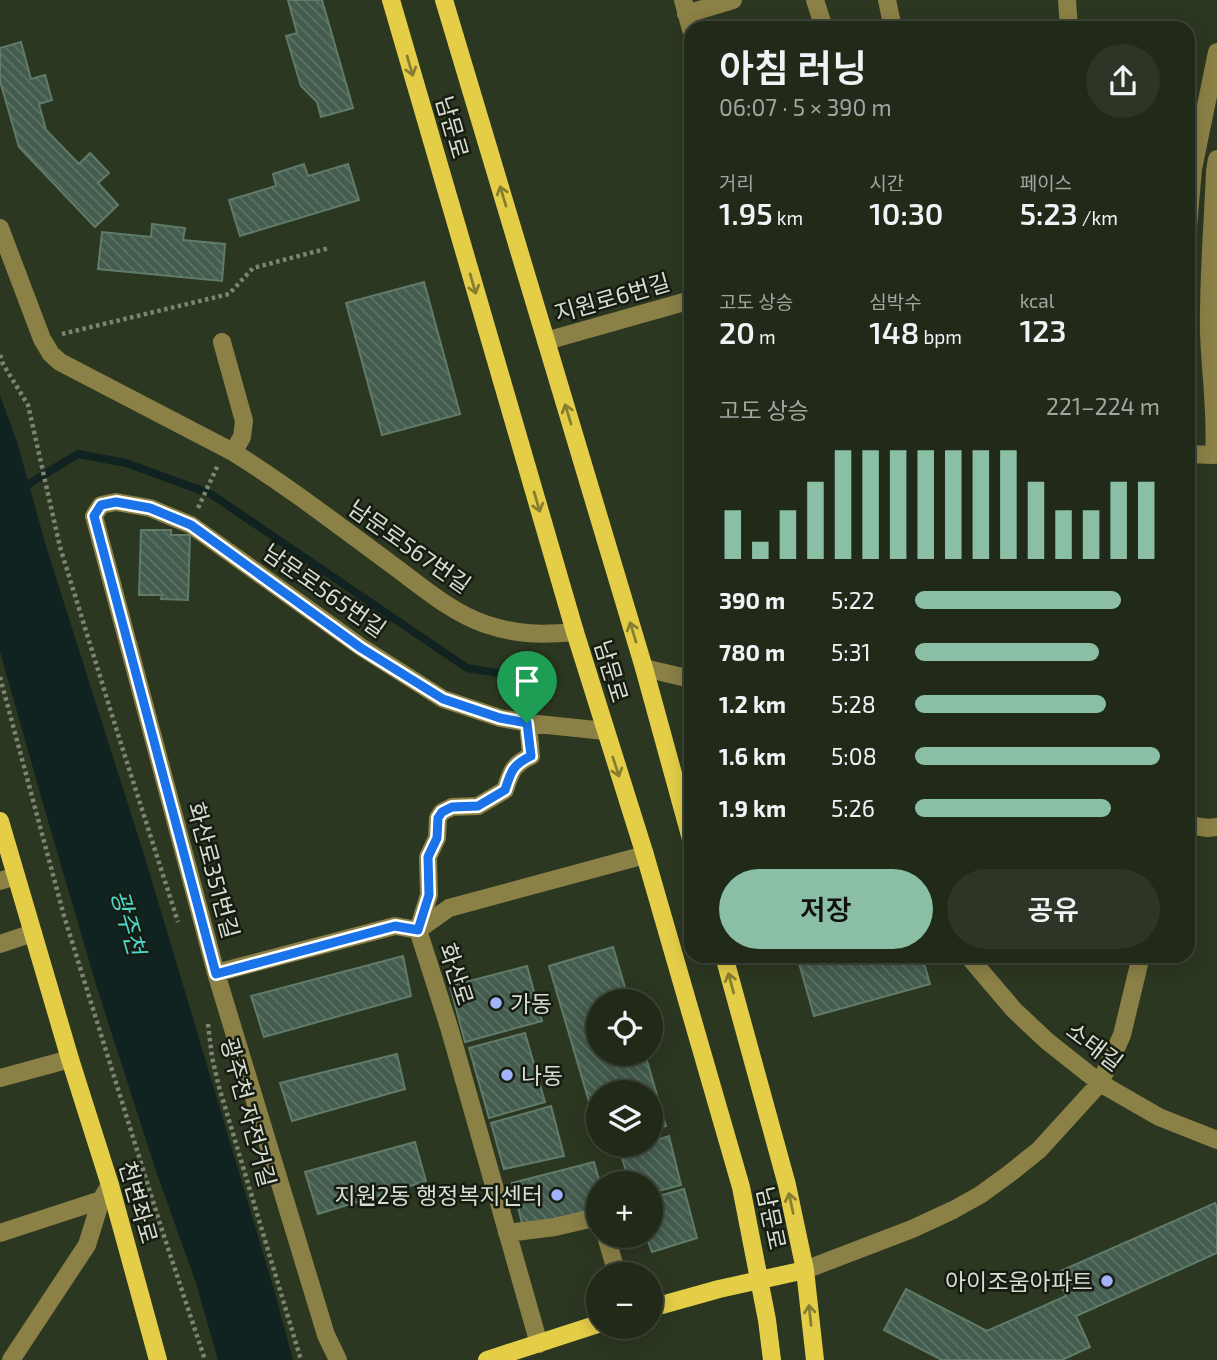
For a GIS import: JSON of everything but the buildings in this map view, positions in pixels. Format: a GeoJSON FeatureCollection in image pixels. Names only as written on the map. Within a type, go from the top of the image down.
{"type":"FeatureCollection","features":[{"type":"Feature","properties":{"kind":"main road","name":"남문로"},"geometry":{"type":"LineString","coordinates":[[391,0],[575,632],[645,855],[741,1187],[772,1360]]}},
{"type":"Feature","properties":{"kind":"main road","name":"남문로"},"geometry":{"type":"LineString","coordinates":[[444,0],[644,668],[684,814]]}},
{"type":"Feature","properties":{"kind":"main road","name":"천변좌로"},"geometry":{"type":"LineString","coordinates":[[0,821],[8,878],[33,933],[105,1192],[158,1360]]}},
{"type":"Feature","properties":{"kind":"main road","name":"남문로"},"geometry":{"type":"LineString","coordinates":[[725,963],[787,1185],[805,1270],[815,1360]]}},
{"type":"Feature","properties":{"kind":"main road"},"geometry":{"type":"LineString","coordinates":[[663,1305],[805,1270]]}},
{"type":"Feature","properties":{"kind":"main road"},"geometry":{"type":"LineString","coordinates":[[487,1360],[586,1328]]}},
{"type":"Feature","properties":{"kind":"street"},"geometry":{"type":"LineString","coordinates":[[687,15],[733,0]]}},
{"type":"Feature","properties":{"kind":"street"},"geometry":{"type":"LineString","coordinates":[[815,0],[822,21]]}},
{"type":"Feature","properties":{"kind":"street"},"geometry":{"type":"LineString","coordinates":[[887,0],[892,21]]}},
{"type":"Feature","properties":{"kind":"street"},"geometry":{"type":"LineString","coordinates":[[1067,0],[1068,21]]}},
{"type":"Feature","properties":{"kind":"street"},"geometry":{"type":"LineString","coordinates":[[1195,159],[1217,52]]}},
{"type":"Feature","properties":{"kind":"street"},"geometry":{"type":"LineString","coordinates":[[1195,454],[1214,455],[1209,294],[1217,159]]}},
{"type":"Feature","properties":{"kind":"street","name":"남문로567번길"},"geometry":{"type":"LineString","coordinates":[[0,228],[42,339],[51,354],[60,362],[233,452],[271,475],[439,599],[471,618],[487,625],[530,635],[575,632]]}},
{"type":"Feature","properties":{"kind":"street","name":"지원로6번길"},"geometry":{"type":"LineString","coordinates":[[546,341],[684,302]]}},
{"type":"Feature","properties":{"kind":"street"},"geometry":{"type":"LineString","coordinates":[[222,342],[244,421],[242,437],[233,452]]}},
{"type":"Feature","properties":{"kind":"street","name":"남문로565번길"},"geometry":{"type":"LineString","coordinates":[[97,511],[101,505],[116,502],[150,508],[191,525],[361,648],[443,699],[500,718],[605,731]]}},
{"type":"Feature","properties":{"kind":"street","name":"화산로351번길"},"geometry":{"type":"LineString","coordinates":[[97,511],[94,516],[216,974],[326,1335],[338,1360]]}},
{"type":"Feature","properties":{"kind":"street"},"geometry":{"type":"LineString","coordinates":[[644,668],[684,677]]}},
{"type":"Feature","properties":{"kind":"street"},"geometry":{"type":"LineString","coordinates":[[418,930],[429,895],[428,857],[437,838],[438,818],[442,812],[452,807],[478,806],[505,790],[509,774],[520,761],[531,756],[527,723]]}},
{"type":"Feature","properties":{"kind":"street"},"geometry":{"type":"LineString","coordinates":[[1195,826],[1217,827]]}},
{"type":"Feature","properties":{"kind":"street"},"geometry":{"type":"LineString","coordinates":[[418,930],[449,908],[645,855]]}},
{"type":"Feature","properties":{"kind":"street","name":"화산로"},"geometry":{"type":"LineString","coordinates":[[216,974],[395,926],[418,930],[449,1027],[539,1344]]}},
{"type":"Feature","properties":{"kind":"street"},"geometry":{"type":"LineString","coordinates":[[0,943],[33,933]]}},
{"type":"Feature","properties":{"kind":"street","name":"소태길"},"geometry":{"type":"LineString","coordinates":[[974,963],[1014,1010],[1047,1041],[1100,1083],[1159,1117],[1217,1140]]}},
{"type":"Feature","properties":{"kind":"street"},"geometry":{"type":"LineString","coordinates":[[805,1270],[912,1229],[953,1210],[980,1195],[1040,1150],[1100,1083],[1122,1035],[1139,963]]}},
{"type":"Feature","properties":{"kind":"street"},"geometry":{"type":"LineString","coordinates":[[0,1079],[70,1059]]}},
{"type":"Feature","properties":{"kind":"street"},"geometry":{"type":"LineString","coordinates":[[11,1360],[87,1244],[105,1192]]}},
{"type":"Feature","properties":{"kind":"street","name":"천변좌로"},"geometry":{"type":"LineString","coordinates":[[0,1233],[105,1192]]}},
{"type":"Feature","properties":{"kind":"street"},"geometry":{"type":"LineString","coordinates":[[507,1233],[586,1220]]}},
{"type":"Feature","properties":{"kind":"path"},"geometry":{"type":"LineString","coordinates":[[42,339],[229,294],[253,268],[329,248]]}},
{"type":"Feature","properties":{"kind":"path"},"geometry":{"type":"LineString","coordinates":[[0,355],[29,405],[60,547],[180,927]]}},
{"type":"Feature","properties":{"kind":"path"},"geometry":{"type":"LineString","coordinates":[[193,519],[215,471]]}},
{"type":"Feature","properties":{"kind":"path"},"geometry":{"type":"LineString","coordinates":[[0,677],[64,916],[205,1360]]}},
{"type":"Feature","properties":{"kind":"path","name":"광주천 자전거길"},"geometry":{"type":"LineString","coordinates":[[207,1022],[219,1087],[302,1360]]}},
{"type":"Feature","properties":{"kind":"water","name":"광주천"},"geometry":{"type":"Polygon","coordinates":[[[0,395],[17,442],[46,546],[146,861],[293,1360],[218,1360],[196,1283],[156,1171],[97,988],[0,652],[0,395]]]}},
{"type":"Feature","properties":{"kind":"waterway"},"geometry":{"type":"LineString","coordinates":[[22,488],[78,454],[126,463],[211,494],[467,668],[540,680]]}},
{"type":"Feature","properties":{"kind":"place","name":"가동"},"geometry":{"type":"Point","coordinates":[496,1003]}},
{"type":"Feature","properties":{"kind":"place","name":"나동"},"geometry":{"type":"Point","coordinates":[507,1075]}},
{"type":"Feature","properties":{"kind":"place","name":"지원2동 행정복지센터"},"geometry":{"type":"Point","coordinates":[557,1195]}},
{"type":"Feature","properties":{"kind":"place","name":"아이조움아파트"},"geometry":{"type":"Point","coordinates":[1107,1281]}},
{"type":"Feature","properties":{"kind":"route"},"geometry":{"type":"LineString","coordinates":[[116,502],[150,508],[191,525],[361,648],[443,699],[500,718],[527,723],[531,756],[520,761],[509,774],[505,790],[478,806],[452,807],[442,812],[438,818],[437,838],[428,857],[429,895],[418,930],[395,926],[216,974],[94,516],[101,505],[116,502]]}}]}
